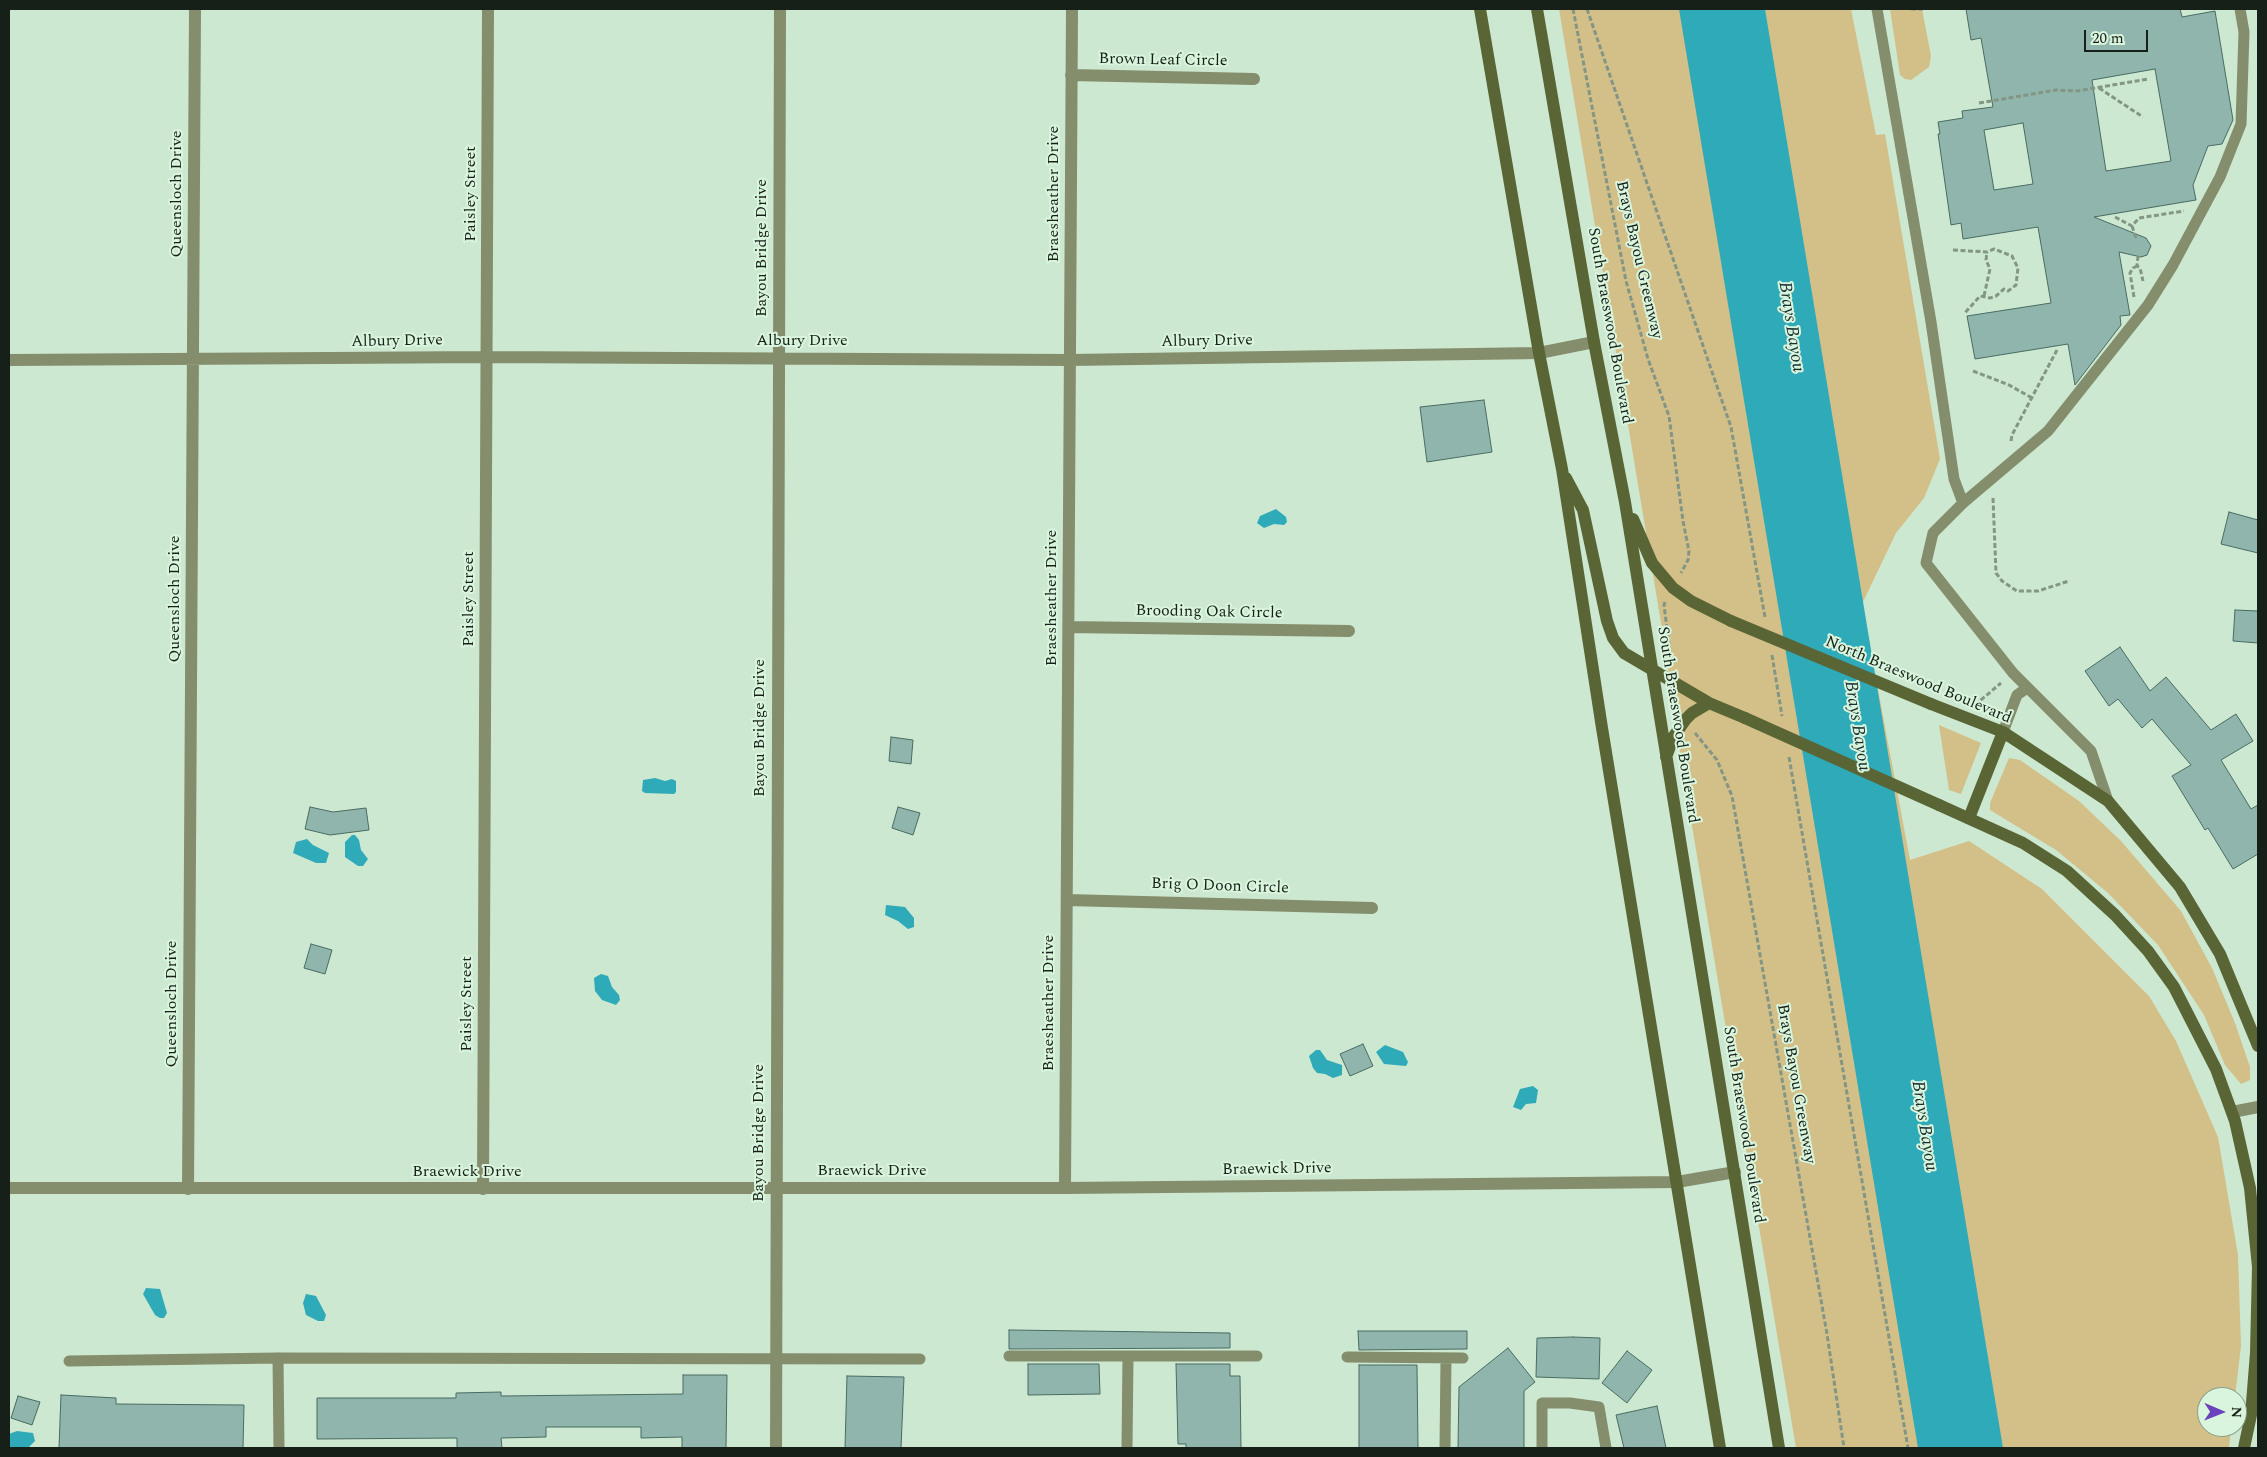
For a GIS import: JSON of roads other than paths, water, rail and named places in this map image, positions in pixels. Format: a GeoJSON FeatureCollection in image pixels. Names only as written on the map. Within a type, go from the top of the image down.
{"type":"FeatureCollection","features":[{"type":"Feature","properties":{"kind":"main road"},"geometry":{"type":"LineString","coordinates":[[1480,9],[1539,353],[1562,469],[1602,728],[1720,1448]]}},
{"type":"Feature","properties":{"kind":"main road","name":"South Braeswood Boulevard"},"geometry":{"type":"LineString","coordinates":[[1537,9],[1594,342],[1625,502],[1779,1448]]}},
{"type":"Feature","properties":{"kind":"main road"},"geometry":{"type":"LineString","coordinates":[[1562,469],[1583,510],[1607,621],[1613,638],[1624,653],[1709,703],[2023,843],[2067,871],[2114,915],[2148,951],[2174,987],[2216,1069],[2232,1112],[2250,1188],[2258,1266],[2256,1353],[2251,1415],[2244,1448]]}},
{"type":"Feature","properties":{"kind":"main road","name":"North Braeswood Boulevard"},"geometry":{"type":"LineString","coordinates":[[1625,502],[1652,563],[1673,588],[1691,601],[1731,621],[2003,732],[2108,801],[2180,887],[2220,954],[2258,1046]]}},
{"type":"Feature","properties":{"kind":"main road"},"geometry":{"type":"LineString","coordinates":[[1666,757],[1674,736],[1686,719],[1709,703]]}},
{"type":"Feature","properties":{"kind":"main road"},"geometry":{"type":"LineString","coordinates":[[1969,818],[2003,732]]}},
{"type":"Feature","properties":{"kind":"street","name":"Queensloch Drive"},"geometry":{"type":"LineString","coordinates":[[188,1189],[195,9]]}},
{"type":"Feature","properties":{"kind":"street","name":"Paisley Street"},"geometry":{"type":"LineString","coordinates":[[483,1189],[488,9]]}},
{"type":"Feature","properties":{"kind":"street","name":"Bayou Bridge Drive"},"geometry":{"type":"LineString","coordinates":[[776,1448],[780,9]]}},
{"type":"Feature","properties":{"kind":"street","name":"Braesheather Drive"},"geometry":{"type":"LineString","coordinates":[[1065,1188],[1072,9]]}},
{"type":"Feature","properties":{"kind":"street","name":"Brown Leaf Circle"},"geometry":{"type":"LineString","coordinates":[[1072,75],[1254,79]]}},
{"type":"Feature","properties":{"kind":"street","name":"Albury Drive"},"geometry":{"type":"LineString","coordinates":[[9,360],[488,357],[1070,360],[1539,353],[1594,342]]}},
{"type":"Feature","properties":{"kind":"street","name":"Brooding Oak Circle"},"geometry":{"type":"LineString","coordinates":[[1069,627],[1349,631]]}},
{"type":"Feature","properties":{"kind":"street","name":"Brig O Doon Circle"},"geometry":{"type":"LineString","coordinates":[[1067,900],[1372,908]]}},
{"type":"Feature","properties":{"kind":"street"},"geometry":{"type":"LineString","coordinates":[[2232,1112],[2258,1106]]}},
{"type":"Feature","properties":{"kind":"street","name":"Braewick Drive"},"geometry":{"type":"LineString","coordinates":[[9,1188],[1065,1188],[1677,1182],[1735,1172]]}},
{"type":"Feature","properties":{"kind":"lane"},"geometry":{"type":"LineString","coordinates":[[1878,9],[1931,322],[1954,479],[1963,503]]}},
{"type":"Feature","properties":{"kind":"lane"},"geometry":{"type":"LineString","coordinates":[[2108,801],[2092,752],[2013,673],[1926,563],[1933,533],[1963,503],[2048,431],[2137,318],[2173,265],[2220,177],[2241,124],[2244,32],[2240,9]]}},
{"type":"Feature","properties":{"kind":"lane"},"geometry":{"type":"LineString","coordinates":[[2003,732],[2017,695],[2027,688]]}},
{"type":"Feature","properties":{"kind":"lane"},"geometry":{"type":"LineString","coordinates":[[1009,1356],[1257,1356]]}},
{"type":"Feature","properties":{"kind":"lane"},"geometry":{"type":"LineString","coordinates":[[1127,1448],[1128,1356]]}},
{"type":"Feature","properties":{"kind":"lane"},"geometry":{"type":"LineString","coordinates":[[1347,1357],[1462,1358]]}},
{"type":"Feature","properties":{"kind":"lane"},"geometry":{"type":"LineString","coordinates":[[278,1358],[279,1448]]}},
{"type":"Feature","properties":{"kind":"lane"},"geometry":{"type":"LineString","coordinates":[[69,1361],[278,1358],[920,1359]]}},
{"type":"Feature","properties":{"kind":"lane"},"geometry":{"type":"LineString","coordinates":[[1445,1448],[1446,1358]]}},
{"type":"Feature","properties":{"kind":"lane"},"geometry":{"type":"LineString","coordinates":[[1542,1448],[1542,1403],[1570,1403],[1598,1407],[1606,1448]]}},
{"type":"Feature","properties":{"kind":"water","name":"Brays Bayou"},"geometry":{"type":"Polygon","coordinates":[[[1679,9],[1765,9],[2003,1448],[1918,1448],[1679,9]]]}},
{"type":"Feature","properties":{"kind":"water"},"geometry":{"type":"Polygon","coordinates":[[[1276,509],[1286,517],[1287,522],[1284,525],[1274,524],[1264,528],[1257,523],[1260,516],[1276,509]]]}},
{"type":"Feature","properties":{"kind":"water"},"geometry":{"type":"Polygon","coordinates":[[[655,778],[665,781],[672,779],[676,781],[676,792],[674,794],[645,793],[642,791],[643,780],[655,778]]]}},
{"type":"Feature","properties":{"kind":"water"},"geometry":{"type":"Polygon","coordinates":[[[352,835],[355,835],[359,840],[361,850],[368,859],[363,866],[358,866],[345,857],[345,842],[352,835]]]}},
{"type":"Feature","properties":{"kind":"water"},"geometry":{"type":"Polygon","coordinates":[[[307,839],[313,845],[329,853],[326,863],[316,863],[293,853],[296,842],[307,839]]]}},
{"type":"Feature","properties":{"kind":"water"},"geometry":{"type":"Polygon","coordinates":[[[886,905],[905,907],[914,918],[914,927],[908,929],[898,921],[885,915],[886,905]]]}},
{"type":"Feature","properties":{"kind":"water"},"geometry":{"type":"Polygon","coordinates":[[[601,974],[608,976],[612,987],[619,995],[620,1000],[616,1005],[602,1000],[595,991],[594,978],[601,974]]]}},
{"type":"Feature","properties":{"kind":"water"},"geometry":{"type":"Polygon","coordinates":[[[1385,1045],[1403,1052],[1408,1062],[1406,1066],[1384,1064],[1376,1052],[1385,1045]]]}},
{"type":"Feature","properties":{"kind":"water"},"geometry":{"type":"Polygon","coordinates":[[[1316,1050],[1320,1050],[1327,1060],[1342,1065],[1342,1075],[1333,1078],[1317,1073],[1309,1056],[1316,1050]]]}},
{"type":"Feature","properties":{"kind":"water"},"geometry":{"type":"Polygon","coordinates":[[[1533,1086],[1538,1090],[1536,1103],[1526,1104],[1521,1110],[1513,1107],[1520,1089],[1533,1086]]]}},
{"type":"Feature","properties":{"kind":"water"},"geometry":{"type":"Polygon","coordinates":[[[146,1288],[160,1289],[167,1313],[164,1318],[155,1315],[143,1294],[146,1288]]]}},
{"type":"Feature","properties":{"kind":"water"},"geometry":{"type":"Polygon","coordinates":[[[306,1294],[316,1296],[326,1315],[324,1321],[318,1321],[306,1315],[303,1303],[306,1294]]]}},
{"type":"Feature","properties":{"kind":"water"},"geometry":{"type":"Polygon","coordinates":[[[17,1431],[33,1433],[35,1441],[28,1448],[9,1448],[9,1434],[17,1431]]]}}]}
